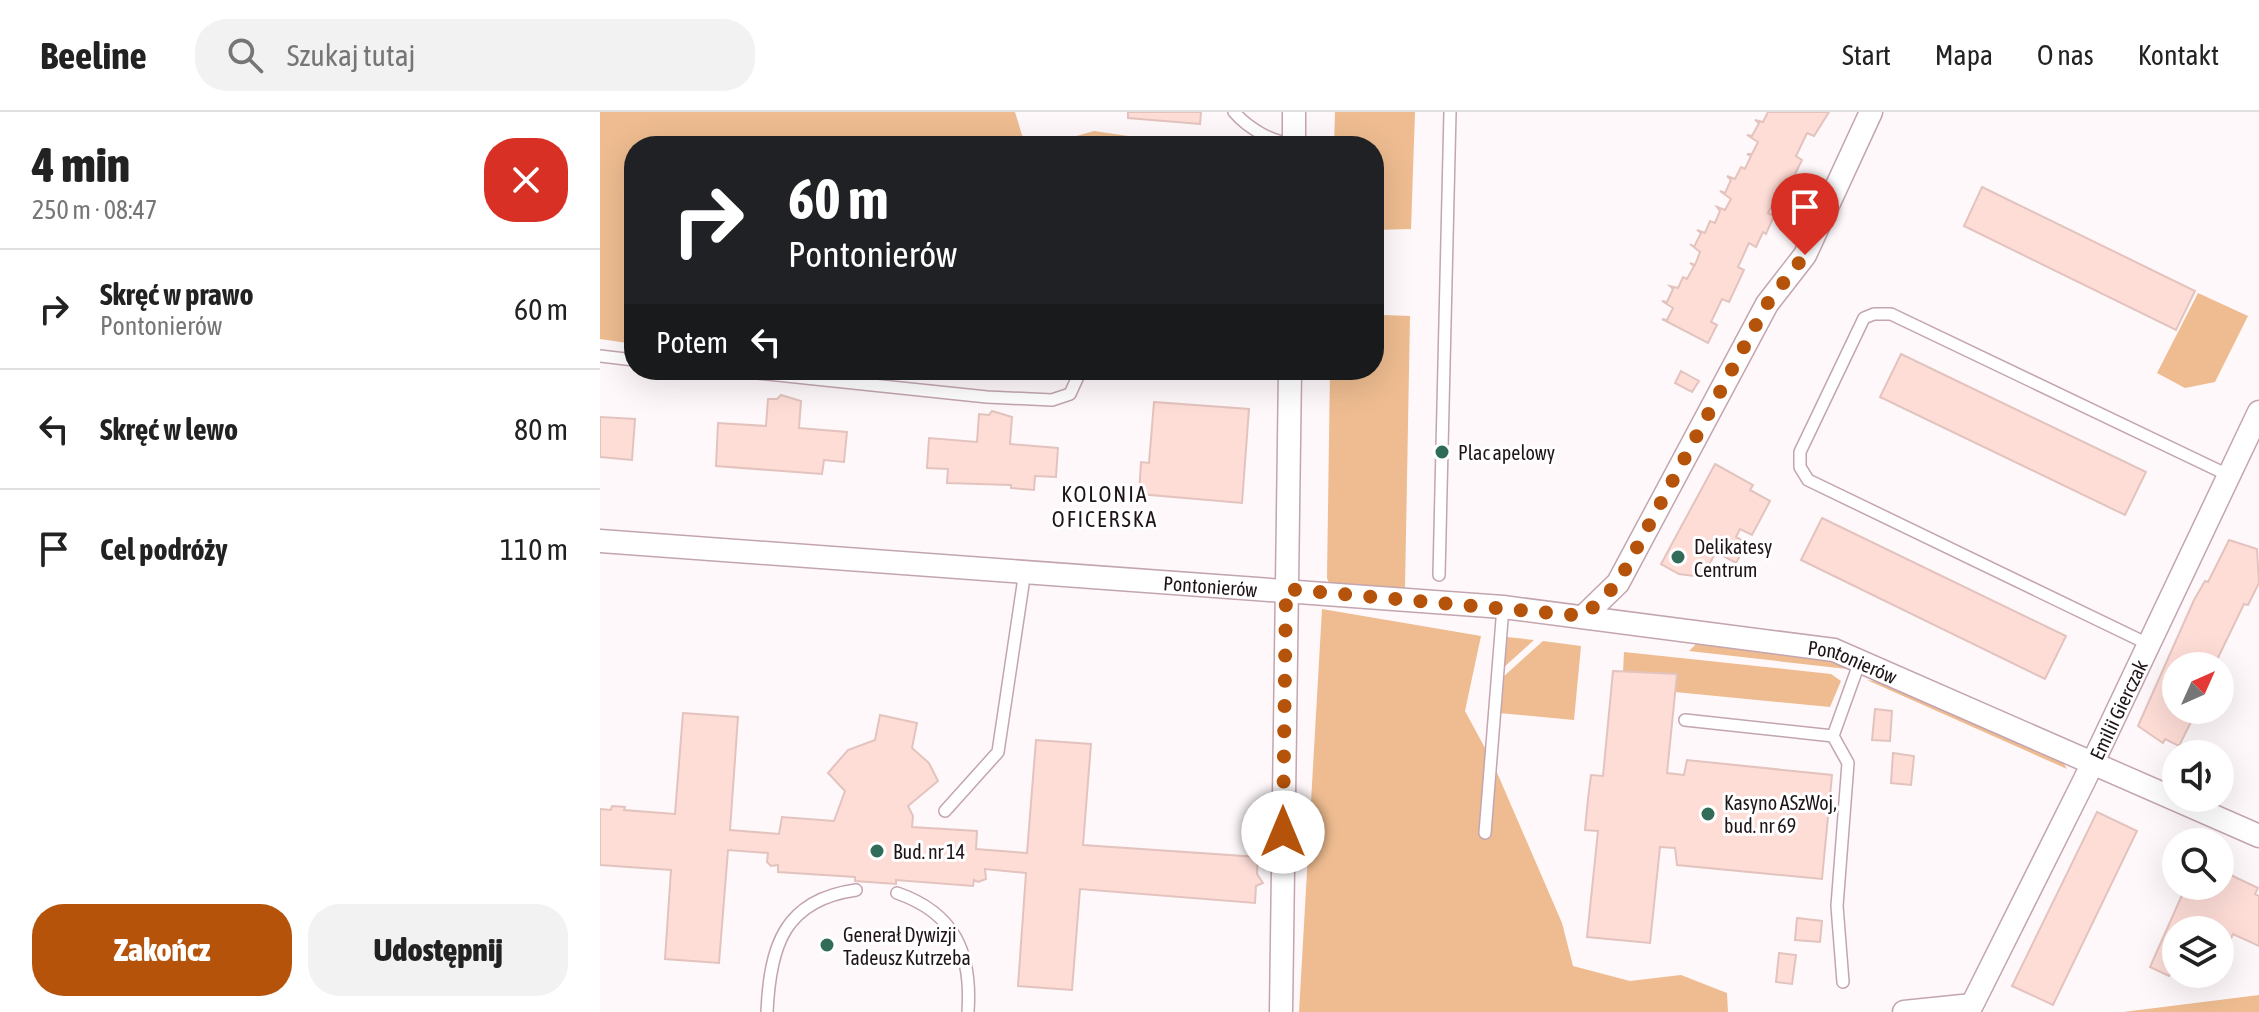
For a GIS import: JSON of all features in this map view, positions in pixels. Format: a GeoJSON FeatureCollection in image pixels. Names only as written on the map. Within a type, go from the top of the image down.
{"type":"FeatureCollection","features":[{"type":"Feature","properties":{"kind":"street"},"geometry":{"type":"LineString","coordinates":[[1294,112],[1294,136]]}},
{"type":"Feature","properties":{"kind":"street"},"geometry":{"type":"LineString","coordinates":[[1584,616],[1618,583],[1767,304],[1805,255],[1871,112]]}},
{"type":"Feature","properties":{"kind":"street"},"geometry":{"type":"LineString","coordinates":[[1281,1012],[1290,380]]}},
{"type":"Feature","properties":{"kind":"street","name":"Emilii Gierczak"},"geometry":{"type":"LineString","coordinates":[[1904,1012],[1972,1005],[2259,412]]}},
{"type":"Feature","properties":{"kind":"street","name":"Pontonierów"},"geometry":{"type":"LineString","coordinates":[[600,541],[1503,607],[1834,650],[2259,836]]}},
{"type":"Feature","properties":{"kind":"street"},"geometry":{"type":"LineString","coordinates":[[1618,583],[1622,602],[1634,622]]}},
{"type":"Feature","properties":{"kind":"lane"},"geometry":{"type":"LineString","coordinates":[[1234,112],[1251,127],[1270,136]]}},
{"type":"Feature","properties":{"kind":"lane"},"geometry":{"type":"LineString","coordinates":[[1439,575],[1450,112]]}},
{"type":"Feature","properties":{"kind":"lane"},"geometry":{"type":"LineString","coordinates":[[2148,644],[1808,480],[1800,467],[1800,452],[1864,318],[1874,314],[1891,314],[2230,477]]}},
{"type":"Feature","properties":{"kind":"lane"},"geometry":{"type":"LineString","coordinates":[[600,356],[624,359]]}},
{"type":"Feature","properties":{"kind":"lane"},"geometry":{"type":"LineString","coordinates":[[824,380],[987,397],[1052,400],[1070,394],[1076,380]]}},
{"type":"Feature","properties":{"kind":"lane"},"geometry":{"type":"LineString","coordinates":[[945,811],[998,752],[1025,571]]}},
{"type":"Feature","properties":{"kind":"lane"},"geometry":{"type":"LineString","coordinates":[[1485,833],[1503,607]]}},
{"type":"Feature","properties":{"kind":"lane"},"geometry":{"type":"LineString","coordinates":[[1843,982],[1837,906],[1848,763],[1833,736],[1860,661]]}},
{"type":"Feature","properties":{"kind":"lane"},"geometry":{"type":"LineString","coordinates":[[1685,720],[1833,736]]}},
{"type":"Feature","properties":{"kind":"lane"},"geometry":{"type":"LineString","coordinates":[[767,1012],[775,952],[785,929],[800,910],[827,894],[856,890]]}},
{"type":"Feature","properties":{"kind":"lane"},"geometry":{"type":"LineString","coordinates":[[897,893],[923,902],[956,936],[968,966],[968,1012]]}},
{"type":"Feature","properties":{"kind":"shaded area"},"geometry":{"type":"Polygon","coordinates":[[[600,112],[1015,112],[1023,136],[624,136],[624,343],[600,339],[600,112]]]}},
{"type":"Feature","properties":{"kind":"shaded area"},"geometry":{"type":"Polygon","coordinates":[[[1335,112],[1415,112],[1411,229],[1384,230],[1384,136],[1334,136],[1335,112]]]}},
{"type":"Feature","properties":{"kind":"shaded area"},"geometry":{"type":"Polygon","coordinates":[[[1094,131],[1128,136],[1076,136],[1094,131]]]}},
{"type":"Feature","properties":{"kind":"shaded area"},"geometry":{"type":"Polygon","coordinates":[[[2198,293],[2248,316],[2215,382],[2185,388],[2157,373],[2198,293]]]}},
{"type":"Feature","properties":{"kind":"shaded area"},"geometry":{"type":"Polygon","coordinates":[[[1384,315],[1410,316],[1405,588],[1329,583],[1330,380],[1384,380],[1384,315]]]}},
{"type":"Feature","properties":{"kind":"shaded area"},"geometry":{"type":"Polygon","coordinates":[[[1322,609],[1481,636],[1465,711],[1492,761],[1562,923],[1573,966],[1630,981],[1681,975],[1727,993],[1728,1012],[1299,1012],[1322,609]]]}},
{"type":"Feature","properties":{"kind":"shaded area"},"geometry":{"type":"Polygon","coordinates":[[[1507,637],[1534,640],[1503,668],[1507,637]]]}},
{"type":"Feature","properties":{"kind":"shaded area"},"geometry":{"type":"Polygon","coordinates":[[[1543,641],[1581,646],[1574,720],[1499,713],[1503,677],[1543,641]]]}},
{"type":"Feature","properties":{"kind":"shaded area"},"geometry":{"type":"Polygon","coordinates":[[[1696,644],[1833,660],[1847,669],[1689,651],[1696,644]]]}},
{"type":"Feature","properties":{"kind":"shaded area"},"geometry":{"type":"Polygon","coordinates":[[[1624,652],[1831,674],[1841,681],[1830,707],[1675,692],[1677,674],[1623,672],[1624,652]]]}},
{"type":"Feature","properties":{"kind":"shaded area"},"geometry":{"type":"Polygon","coordinates":[[[1867,680],[1888,683],[2061,759],[2067,769],[1867,680]]]}},
{"type":"Feature","properties":{"kind":"shaded area"},"geometry":{"type":"Polygon","coordinates":[[[2259,995],[2259,1012],[2123,1012],[2259,995]]]}},
{"type":"Feature","properties":{"kind":"building"},"geometry":{"type":"Polygon","coordinates":[[[1128,112],[1201,112],[1200,124],[1128,118],[1128,112]]]}},
{"type":"Feature","properties":{"kind":"building"},"geometry":{"type":"Polygon","coordinates":[[[1768,112],[1829,112],[1814,136],[1807,133],[1796,156],[1802,160],[1786,192],[1780,190],[1768,213],[1774,216],[1766,234],[1763,232],[1756,247],[1749,243],[1738,267],[1744,270],[1729,302],[1722,299],[1711,322],[1717,325],[1708,343],[1662,319],[1667,320],[1673,308],[1662,301],[1667,302],[1673,289],[1670,286],[1678,288],[1683,277],[1687,279],[1694,266],[1690,263],[1695,265],[1700,252],[1690,244],[1694,247],[1701,233],[1697,230],[1705,233],[1710,221],[1715,223],[1720,211],[1717,207],[1725,210],[1731,199],[1720,191],[1725,193],[1731,180],[1727,176],[1735,179],[1741,167],[1745,169],[1751,156],[1747,154],[1752,154],[1758,142],[1747,135],[1752,136],[1759,123],[1755,120],[1763,122],[1768,112]]]}},
{"type":"Feature","properties":{"kind":"building"},"geometry":{"type":"Polygon","coordinates":[[[1982,187],[2195,291],[2176,330],[1964,226],[1982,187]]]}},
{"type":"Feature","properties":{"kind":"building"},"geometry":{"type":"Polygon","coordinates":[[[1901,354],[2146,472],[2125,515],[1880,397],[1901,354]]]}},
{"type":"Feature","properties":{"kind":"building"},"geometry":{"type":"Polygon","coordinates":[[[1681,371],[1699,381],[1692,392],[1675,383],[1681,371]]]}},
{"type":"Feature","properties":{"kind":"building"},"geometry":{"type":"Polygon","coordinates":[[[781,395],[801,401],[799,428],[847,432],[844,462],[824,460],[822,474],[716,466],[718,423],[766,426],[768,399],[777,399],[781,395]]]}},
{"type":"Feature","properties":{"kind":"building"},"geometry":{"type":"Polygon","coordinates":[[[1154,402],[1249,409],[1242,503],[1139,494],[1141,462],[1149,463],[1154,402]]]}},
{"type":"Feature","properties":{"kind":"building"},"geometry":{"type":"Polygon","coordinates":[[[992,411],[1012,417],[1010,444],[1058,448],[1056,477],[1035,476],[1034,490],[1011,488],[1011,485],[947,483],[948,469],[927,468],[929,438],[977,442],[979,414],[989,415],[992,411]]]}},
{"type":"Feature","properties":{"kind":"building"},"geometry":{"type":"Polygon","coordinates":[[[600,417],[635,419],[632,460],[600,457],[600,417]]]}},
{"type":"Feature","properties":{"kind":"building"},"geometry":{"type":"Polygon","coordinates":[[[1715,464],[1753,485],[1750,490],[1770,501],[1752,535],[1740,529],[1736,537],[1747,543],[1736,563],[1716,552],[1702,577],[1679,574],[1661,564],[1715,464]]]}},
{"type":"Feature","properties":{"kind":"building"},"geometry":{"type":"Polygon","coordinates":[[[1822,518],[2066,636],[2045,679],[1801,560],[1822,518]]]}},
{"type":"Feature","properties":{"kind":"building"},"geometry":{"type":"Polygon","coordinates":[[[2229,540],[2257,549],[2259,583],[2248,605],[2244,604],[2221,652],[2171,652],[2194,600],[2205,581],[2208,582],[2229,540]]]}},
{"type":"Feature","properties":{"kind":"building","name":"Kasyno ASzWoj, bud. nr 69"},"geometry":{"type":"Polygon","coordinates":[[[1613,671],[1677,674],[1667,773],[1684,775],[1687,760],[1832,775],[1822,879],[1677,865],[1675,848],[1660,847],[1650,943],[1587,937],[1598,831],[1585,830],[1588,799],[1591,775],[1603,776],[1613,671]]]}},
{"type":"Feature","properties":{"kind":"building"},"geometry":{"type":"Polygon","coordinates":[[[2162,672],[2162,724],[2190,724],[2182,740],[2165,739],[2162,742],[2138,726],[2162,672]]]}},
{"type":"Feature","properties":{"kind":"building"},"geometry":{"type":"Polygon","coordinates":[[[1875,709],[1892,711],[1890,741],[1872,740],[1875,709]]]}},
{"type":"Feature","properties":{"kind":"building","name":"Bud. nr 14"},"geometry":{"type":"Polygon","coordinates":[[[683,713],[738,717],[730,830],[779,834],[782,817],[834,821],[845,791],[828,773],[848,750],[875,740],[880,715],[917,723],[912,748],[929,763],[938,781],[908,806],[913,816],[912,827],[977,831],[976,849],[1027,853],[1036,740],[1091,744],[1083,845],[1258,857],[1257,874],[1263,883],[1256,886],[1255,903],[1080,889],[1072,990],[1018,986],[1026,873],[985,869],[986,879],[974,880],[973,886],[896,880],[896,884],[855,881],[855,877],[778,872],[778,865],[771,866],[767,862],[768,853],[728,850],[719,963],[665,959],[671,870],[600,865],[600,809],[611,810],[612,806],[625,807],[624,810],[675,814],[683,713]]]}},
{"type":"Feature","properties":{"kind":"building"},"geometry":{"type":"Polygon","coordinates":[[[1893,753],[1914,756],[1911,785],[1891,783],[1893,753]]]}},
{"type":"Feature","properties":{"kind":"building"},"geometry":{"type":"Polygon","coordinates":[[[2097,812],[2137,831],[2053,1005],[2012,986],[2097,812]]]}},
{"type":"Feature","properties":{"kind":"building"},"geometry":{"type":"Polygon","coordinates":[[[2234,877],[2258,888],[2255,894],[2259,896],[2259,946],[2234,934],[2234,916],[2173,916],[2180,900],[2234,900],[2234,877]]]}},
{"type":"Feature","properties":{"kind":"building"},"geometry":{"type":"Polygon","coordinates":[[[1797,918],[1822,921],[1820,942],[1795,940],[1797,918]]]}},
{"type":"Feature","properties":{"kind":"building"},"geometry":{"type":"Polygon","coordinates":[[[2162,940],[2162,973],[2150,967],[2162,940]]]}},
{"type":"Feature","properties":{"kind":"building"},"geometry":{"type":"Polygon","coordinates":[[[1779,953],[1796,955],[1792,984],[1776,982],[1779,953]]]}},
{"type":"Feature","properties":{"kind":"place","name":"Plac apelowy"},"geometry":{"type":"Point","coordinates":[1442,452]}},
{"type":"Feature","properties":{"kind":"place","name":"Delikatesy Centrum"},"geometry":{"type":"Point","coordinates":[1678,557]}},
{"type":"Feature","properties":{"kind":"place","name":"Kasyno ASzWoj, bud. nr 69"},"geometry":{"type":"Point","coordinates":[1708,814]}},
{"type":"Feature","properties":{"kind":"place","name":"Bud. nr 14"},"geometry":{"type":"Point","coordinates":[877,851]}},
{"type":"Feature","properties":{"kind":"place","name":"Generał Dywizji Tadeusz Kutrzeba"},"geometry":{"type":"Point","coordinates":[827,945]}},
{"type":"Feature","properties":{"kind":"district","name":"KOLONIA OFICERSKA"},"geometry":{"type":"Point","coordinates":[1105,506]}},
{"type":"Feature","properties":{"kind":"route"},"geometry":{"type":"LineString","coordinates":[[1283,832],[1286,589],[1584,616],[1618,583],[1767,304],[1805,255]]}}]}
